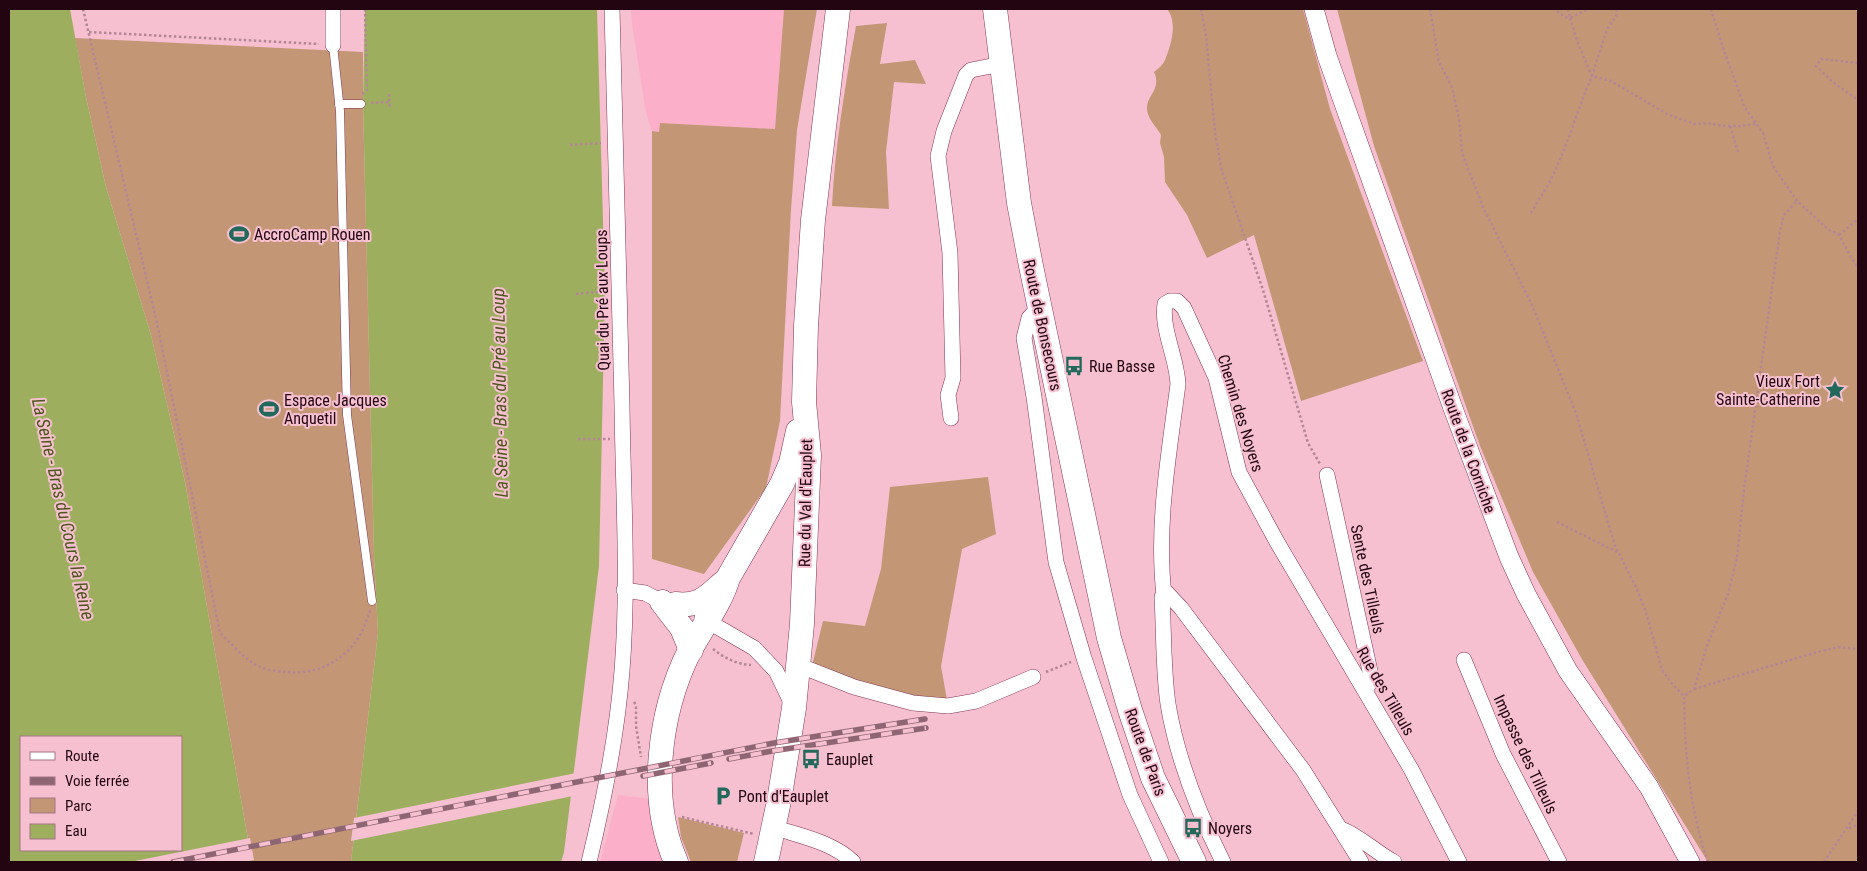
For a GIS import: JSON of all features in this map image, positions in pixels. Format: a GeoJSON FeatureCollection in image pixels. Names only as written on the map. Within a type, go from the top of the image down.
{"type":"FeatureCollection","features":[{"type":"Feature","properties":{"kind":"main road"},"geometry":{"type":"LineString","coordinates":[[804,402],[812,220],[838,9]]}},
{"type":"Feature","properties":{"kind":"main road","name":"Route de Bonsecours"},"geometry":{"type":"LineString","coordinates":[[995,9],[1019,203],[1109,638]]}},
{"type":"Feature","properties":{"kind":"main road","name":"Rue du Val d'Eauplet"},"geometry":{"type":"LineString","coordinates":[[676,862],[664,822],[660,786],[664,725],[668,707],[674,686],[691,650],[724,592],[728,578],[782,484],[791,464],[804,402]]}},
{"type":"Feature","properties":{"kind":"main road","name":"Rue du Val d'Eauplet"},"geometry":{"type":"LineString","coordinates":[[766,862],[794,708],[802,624],[808,455],[804,402]]}},
{"type":"Feature","properties":{"kind":"main road"},"geometry":{"type":"LineString","coordinates":[[669,603],[686,605],[703,600],[728,578]]}},
{"type":"Feature","properties":{"kind":"main road"},"geometry":{"type":"LineString","coordinates":[[669,603],[691,650]]}},
{"type":"Feature","properties":{"kind":"main road","name":"Route de Paris"},"geometry":{"type":"LineString","coordinates":[[1109,638],[1130,710],[1153,778],[1194,862]]}},
{"type":"Feature","properties":{"kind":"street"},"geometry":{"type":"LineString","coordinates":[[333,9],[333,45]]}},
{"type":"Feature","properties":{"kind":"street","name":"Quai du Pré aux Loups"},"geometry":{"type":"LineString","coordinates":[[589,862],[622,672],[619,613],[624,590],[610,143],[612,9]]}},
{"type":"Feature","properties":{"kind":"street","name":"Route de la Corniche"},"geometry":{"type":"LineString","coordinates":[[1314,9],[1334,74],[1441,374],[1509,557],[1526,594],[1568,671],[1648,787],[1690,862]]}},
{"type":"Feature","properties":{"kind":"street"},"geometry":{"type":"LineString","coordinates":[[951,418],[948,395],[954,378],[950,253],[938,156],[944,130],[966,75],[971,70],[1002,64]]}},
{"type":"Feature","properties":{"kind":"street","name":"Chemin des Noyers"},"geometry":{"type":"LineString","coordinates":[[1223,862],[1204,824],[1178,745],[1168,704],[1162,597],[1164,595],[1162,528],[1178,384],[1178,370],[1163,314],[1165,304],[1170,300],[1177,301],[1184,308],[1216,378],[1238,472],[1277,542]]}},
{"type":"Feature","properties":{"kind":"street"},"geometry":{"type":"LineString","coordinates":[[1040,306],[1029,318],[1024,338],[1034,397],[1056,562],[1084,658],[1130,795],[1162,862]]}},
{"type":"Feature","properties":{"kind":"street","name":"Sente des Tilleuls"},"geometry":{"type":"LineString","coordinates":[[1327,475],[1372,680],[1365,690]]}},
{"type":"Feature","properties":{"kind":"street","name":"Rue des Tilleuls"},"geometry":{"type":"LineString","coordinates":[[1277,542],[1411,769],[1459,862]]}},
{"type":"Feature","properties":{"kind":"street"},"geometry":{"type":"LineString","coordinates":[[624,590],[645,593],[669,603],[707,620],[744,641],[770,664],[779,677],[794,708]]}},
{"type":"Feature","properties":{"kind":"street"},"geometry":{"type":"LineString","coordinates":[[1164,595],[1167,593],[1181,608],[1303,770],[1341,829],[1355,856],[1361,862]]}},
{"type":"Feature","properties":{"kind":"street","name":"Impasse des Tilleuls"},"geometry":{"type":"LineString","coordinates":[[1464,660],[1503,754],[1559,862]]}},
{"type":"Feature","properties":{"kind":"street"},"geometry":{"type":"LineString","coordinates":[[798,665],[873,692],[913,703],[948,706],[976,702],[1034,677]]}},
{"type":"Feature","properties":{"kind":"street"},"geometry":{"type":"LineString","coordinates":[[1341,829],[1350,832],[1378,854],[1394,862]]}},
{"type":"Feature","properties":{"kind":"street"},"geometry":{"type":"LineString","coordinates":[[772,832],[830,846],[853,862]]}},
{"type":"Feature","properties":{"kind":"lane"},"geometry":{"type":"LineString","coordinates":[[333,45],[339,104],[346,416],[372,601]]}},
{"type":"Feature","properties":{"kind":"lane"},"geometry":{"type":"LineString","coordinates":[[339,104],[361,104]]}},
{"type":"Feature","properties":{"kind":"path"},"geometry":{"type":"LineString","coordinates":[[83,9],[157,323],[220,633],[239,652],[258,666],[278,672],[302,674],[324,667],[342,656],[352,646],[367,621],[372,601]]}},
{"type":"Feature","properties":{"kind":"path"},"geometry":{"type":"LineString","coordinates":[[365,9],[367,90],[360,95],[361,104],[390,102]]}},
{"type":"Feature","properties":{"kind":"path"},"geometry":{"type":"LineString","coordinates":[[1201,9],[1206,35],[1215,132],[1221,168],[1263,290],[1308,442],[1327,475]]}},
{"type":"Feature","properties":{"kind":"path"},"geometry":{"type":"LineString","coordinates":[[1430,9],[1439,62],[1452,87],[1459,118],[1462,152],[1483,207],[1532,305],[1576,414],[1618,553],[1646,612],[1662,670],[1684,696],[1690,791],[1694,815],[1708,862]]}},
{"type":"Feature","properties":{"kind":"path"},"geometry":{"type":"LineString","coordinates":[[1554,9],[1570,18],[1588,9]]}},
{"type":"Feature","properties":{"kind":"path"},"geometry":{"type":"LineString","coordinates":[[1568,9],[1577,41],[1592,76]]}},
{"type":"Feature","properties":{"kind":"path"},"geometry":{"type":"LineString","coordinates":[[1531,212],[1554,174],[1570,134],[1576,112],[1592,76],[1607,29],[1616,16],[1617,9]]}},
{"type":"Feature","properties":{"kind":"path"},"geometry":{"type":"LineString","coordinates":[[1711,9],[1745,108],[1763,133],[1773,166],[1797,201],[1828,229],[1839,235],[1858,268]]}},
{"type":"Feature","properties":{"kind":"path"},"geometry":{"type":"LineString","coordinates":[[88,32],[333,45]]}},
{"type":"Feature","properties":{"kind":"path"},"geometry":{"type":"LineString","coordinates":[[1858,63],[1821,59],[1816,66],[1833,82],[1858,100]]}},
{"type":"Feature","properties":{"kind":"path"},"geometry":{"type":"LineString","coordinates":[[1592,76],[1611,81],[1667,114],[1694,124],[1708,123],[1730,126],[1756,124]]}},
{"type":"Feature","properties":{"kind":"path"},"geometry":{"type":"LineString","coordinates":[[389,94],[390,109]]}},
{"type":"Feature","properties":{"kind":"path"},"geometry":{"type":"LineString","coordinates":[[1854,96],[1858,94]]}},
{"type":"Feature","properties":{"kind":"path"},"geometry":{"type":"LineString","coordinates":[[1730,126],[1738,152]]}},
{"type":"Feature","properties":{"kind":"path"},"geometry":{"type":"LineString","coordinates":[[570,145],[610,143]]}},
{"type":"Feature","properties":{"kind":"path"},"geometry":{"type":"LineString","coordinates":[[1694,688],[1708,643],[1728,594],[1737,558],[1744,489],[1780,231],[1784,216],[1797,201]]}},
{"type":"Feature","properties":{"kind":"path"},"geometry":{"type":"LineString","coordinates":[[1839,235],[1858,219]]}},
{"type":"Feature","properties":{"kind":"path"},"geometry":{"type":"LineString","coordinates":[[576,294],[614,291]]}},
{"type":"Feature","properties":{"kind":"path"},"geometry":{"type":"LineString","coordinates":[[578,439],[618,438]]}},
{"type":"Feature","properties":{"kind":"path"},"geometry":{"type":"LineString","coordinates":[[1557,522],[1618,553]]}},
{"type":"Feature","properties":{"kind":"path"},"geometry":{"type":"LineString","coordinates":[[1684,696],[1694,688],[1817,652],[1839,647],[1858,649]]}},
{"type":"Feature","properties":{"kind":"path"},"geometry":{"type":"LineString","coordinates":[[1034,677],[1084,658]]}},
{"type":"Feature","properties":{"kind":"path"},"geometry":{"type":"LineString","coordinates":[[618,700],[634,702],[636,705],[636,726],[641,758]]}},
{"type":"Feature","properties":{"kind":"path"},"geometry":{"type":"LineString","coordinates":[[1824,862],[1858,811]]}},
{"type":"Feature","properties":{"kind":"path"},"geometry":{"type":"LineString","coordinates":[[676,815],[772,832]]}},
{"type":"Feature","properties":{"kind":"path"},"geometry":{"type":"LineString","coordinates":[[1847,828],[1858,826]]}},
{"type":"Feature","properties":{"kind":"shaded area"},"geometry":{"type":"Polygon","coordinates":[[[631,9],[784,9],[775,129],[660,123],[659,132],[652,131],[646,113],[631,9]]]}},
{"type":"Feature","properties":{"kind":"shaded area"},"geometry":{"type":"Polygon","coordinates":[[[618,795],[650,799],[666,862],[600,862],[618,795]]]}},
{"type":"Feature","properties":{"kind":"green space"},"geometry":{"type":"Polygon","coordinates":[[[784,9],[817,9],[797,130],[780,421],[766,488],[704,574],[652,559],[652,131],[659,132],[660,123],[775,129],[784,9]]]}},
{"type":"Feature","properties":{"kind":"green space"},"geometry":{"type":"Polygon","coordinates":[[[1167,9],[1303,9],[1330,109],[1423,361],[1301,401],[1254,235],[1207,258],[1187,215],[1165,182],[1164,157],[1160,143],[1161,135],[1149,117],[1147,108],[1156,84],[1154,72],[1164,62],[1171,41],[1173,27],[1167,9]]]}},
{"type":"Feature","properties":{"kind":"green space"},"geometry":{"type":"Polygon","coordinates":[[[1337,9],[1858,9],[1858,862],[1708,862],[1583,661],[1533,572],[1480,446],[1374,146],[1337,9]]]}},
{"type":"Feature","properties":{"kind":"green space"},"geometry":{"type":"Polygon","coordinates":[[[887,23],[880,64],[915,60],[926,84],[894,82],[886,152],[889,209],[832,206],[841,116],[856,26],[887,23]]]}},
{"type":"Feature","properties":{"kind":"green space","name":"Espace Jacques Anquetil"},"geometry":{"type":"Polygon","coordinates":[[[75,38],[363,52],[374,555],[378,633],[351,862],[252,862],[185,482],[151,335],[106,187],[75,38]]]}},
{"type":"Feature","properties":{"kind":"green space"},"geometry":{"type":"Polygon","coordinates":[[[988,477],[996,534],[962,549],[941,666],[948,706],[811,670],[823,621],[865,626],[881,569],[890,487],[988,477]]]}},
{"type":"Feature","properties":{"kind":"green space"},"geometry":{"type":"Polygon","coordinates":[[[678,817],[744,833],[737,862],[691,862],[681,837],[678,817]]]}},
{"type":"Feature","properties":{"kind":"water","name":"La Seine - Bras du Cours la Reine"},"geometry":{"type":"Polygon","coordinates":[[[9,9],[70,9],[86,97],[106,187],[151,335],[185,482],[252,862],[9,862],[9,9]]]}},
{"type":"Feature","properties":{"kind":"water","name":"La Seine - Bras du Pré au Loup"},"geometry":{"type":"Polygon","coordinates":[[[365,9],[597,9],[605,291],[599,566],[564,852],[561,862],[351,862],[378,633],[374,555],[363,103],[365,9]]]}},
{"type":"Feature","properties":{"kind":"pier"},"geometry":{"type":"Polygon","coordinates":[[[576,773],[573,796],[351,841],[354,818],[576,773]]]}},
{"type":"Feature","properties":{"kind":"pier"},"geometry":{"type":"Polygon","coordinates":[[[250,838],[254,860],[243,862],[130,862],[250,838]]]}},
{"type":"Feature","properties":{"kind":"railway"},"geometry":{"type":"LineString","coordinates":[[173,862],[774,743],[925,719]]}},
{"type":"Feature","properties":{"kind":"railway"},"geometry":{"type":"LineString","coordinates":[[729,759],[926,728]]}},
{"type":"Feature","properties":{"kind":"railway"},"geometry":{"type":"LineString","coordinates":[[643,776],[711,763]]}},
{"type":"Feature","properties":{"kind":"place","name":"AccroCamp Rouen"},"geometry":{"type":"Point","coordinates":[239,234]}},
{"type":"Feature","properties":{"kind":"place","name":"Rue Basse"},"geometry":{"type":"Point","coordinates":[1074,366]}},
{"type":"Feature","properties":{"kind":"place","name":"Vieux Fort Sainte-Catherine"},"geometry":{"type":"Point","coordinates":[1835,390]}},
{"type":"Feature","properties":{"kind":"place","name":"Espace Jacques Anquetil"},"geometry":{"type":"Point","coordinates":[269,409]}},
{"type":"Feature","properties":{"kind":"place","name":"Eauplet"},"geometry":{"type":"Point","coordinates":[811,759]}},
{"type":"Feature","properties":{"kind":"place","name":"Pont d'Eauplet"},"geometry":{"type":"Point","coordinates":[723,796]}},
{"type":"Feature","properties":{"kind":"place","name":"Noyers"},"geometry":{"type":"Point","coordinates":[1193,828]}}]}
